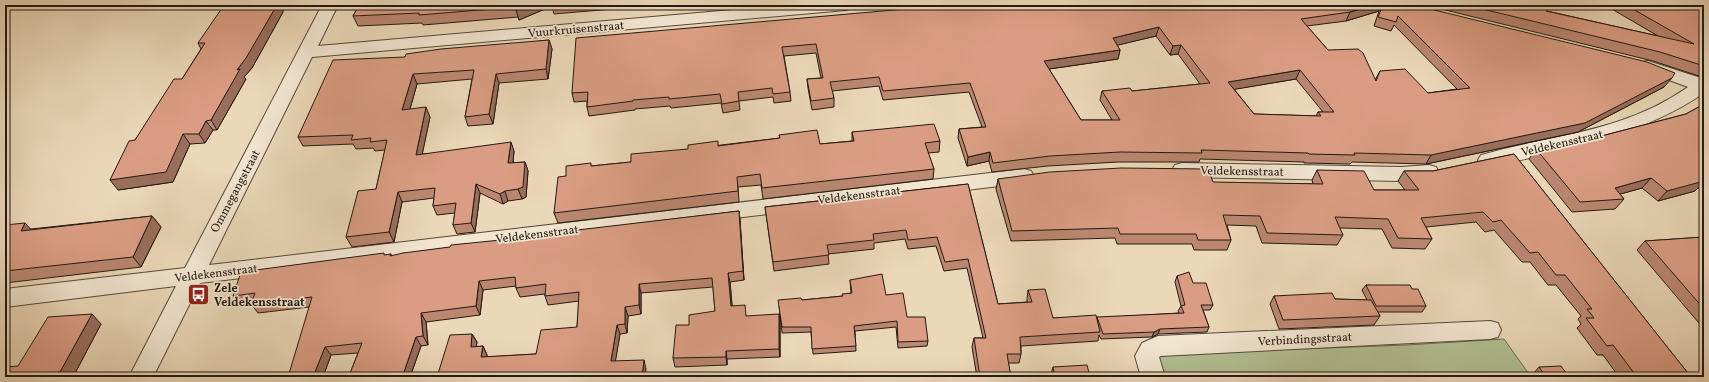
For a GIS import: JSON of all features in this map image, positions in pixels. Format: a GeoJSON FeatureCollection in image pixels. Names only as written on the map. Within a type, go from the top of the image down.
{"type":"FeatureCollection","features":[{"type":"Feature","properties":{"kind":"street","name":"Ommegangstraat"},"geometry":{"type":"LineString","coordinates":[[140,377],[330,5]]}},
{"type":"Feature","properties":{"kind":"street","name":"Vuurkruisenstraat"},"geometry":{"type":"LineString","coordinates":[[307,52],[846,5]]}},
{"type":"Feature","properties":{"kind":"street"},"geometry":{"type":"LineString","coordinates":[[1632,62],[1703,86]]}},
{"type":"Feature","properties":{"kind":"street","name":"Veldekensstraat"},"geometry":{"type":"LineString","coordinates":[[1468,164],[1606,134],[1668,108],[1693,94],[1703,86]]}},
{"type":"Feature","properties":{"kind":"street"},"geometry":{"type":"LineString","coordinates":[[1513,155],[1528,173]]}},
{"type":"Feature","properties":{"kind":"street","name":"Veldekensstraat"},"geometry":{"type":"LineString","coordinates":[[1161,170],[1401,174],[1426,173],[1446,169]]}},
{"type":"Feature","properties":{"kind":"street","name":"Veldekensstraat"},"geometry":{"type":"LineString","coordinates":[[5,298],[1041,175]]}},
{"type":"Feature","properties":{"kind":"street","name":"Verbindingsstraat"},"geometry":{"type":"LineString","coordinates":[[1153,377],[1147,356],[1150,350],[1158,346],[1490,330]]}},
{"type":"Feature","properties":{"kind":"green space"},"geometry":{"type":"Polygon","coordinates":[[[1504,339],[1531,377],[1157,377],[1152,362],[1161,354],[1406,345],[1504,339]]]}},
{"type":"Feature","properties":{"kind":"building"},"geometry":{"type":"Polygon","coordinates":[[[224,5],[277,5],[246,58],[237,70],[240,69],[211,120],[206,121],[199,134],[183,134],[166,172],[110,180],[129,141],[135,140],[174,79],[182,79],[205,43],[198,43],[224,5]]]}},
{"type":"Feature","properties":{"kind":"building"},"geometry":{"type":"Polygon","coordinates":[[[359,5],[529,5],[516,10],[516,7],[419,15],[419,13],[353,16],[359,5]]]}},
{"type":"Feature","properties":{"kind":"building"},"geometry":{"type":"Polygon","coordinates":[[[940,5],[1374,5],[1350,12],[1301,19],[1328,50],[1358,49],[1363,53],[1376,81],[1380,71],[1405,69],[1428,93],[1470,88],[1398,16],[1396,22],[1378,17],[1383,5],[1414,5],[1647,62],[1675,73],[1672,78],[1585,123],[1431,155],[1354,153],[1355,155],[1309,154],[1201,150],[1202,153],[1120,152],[1050,156],[993,163],[990,152],[968,157],[959,129],[986,127],[970,83],[883,91],[879,77],[830,82],[834,98],[811,101],[807,79],[823,78],[816,44],[782,47],[790,92],[773,94],[772,88],[738,92],[739,101],[722,104],[720,94],[669,99],[669,97],[633,100],[587,107],[588,92],[572,93],[576,38],[940,5]],[[1159,27],[1113,38],[1120,50],[1044,61],[1081,120],[1120,120],[1102,91],[1130,88],[1132,91],[1210,83],[1181,45],[1173,46],[1159,27]],[[1300,70],[1228,82],[1254,114],[1321,116],[1318,112],[1334,112],[1300,70]]]}},
{"type":"Feature","properties":{"kind":"building"},"geometry":{"type":"Polygon","coordinates":[[[1466,5],[1546,5],[1550,7],[1546,11],[1694,44],[1626,5],[1704,5],[1702,6],[1704,7],[1704,66],[1660,52],[1466,5]]]}},
{"type":"Feature","properties":{"kind":"building"},"geometry":{"type":"Polygon","coordinates":[[[549,40],[546,69],[496,74],[489,114],[465,117],[474,70],[413,74],[402,110],[426,107],[416,155],[511,142],[508,163],[525,162],[523,187],[505,191],[500,194],[476,184],[471,223],[453,225],[456,203],[433,206],[435,188],[398,192],[389,232],[346,237],[358,191],[376,189],[387,140],[370,142],[371,138],[351,140],[353,135],[298,137],[333,60],[405,57],[406,54],[441,49],[549,40]]]}},
{"type":"Feature","properties":{"kind":"building"},"geometry":{"type":"Polygon","coordinates":[[[1704,104],[1704,178],[1702,179],[1704,181],[1667,191],[1651,178],[1615,188],[1624,199],[1580,202],[1536,149],[1539,148],[1540,152],[1686,114],[1704,104]]]}},
{"type":"Feature","properties":{"kind":"building"},"geometry":{"type":"Polygon","coordinates":[[[934,124],[940,141],[925,143],[934,169],[762,188],[760,174],[737,177],[738,191],[554,213],[558,177],[566,176],[566,166],[591,163],[591,166],[631,162],[631,154],[688,149],[688,145],[718,141],[718,146],[780,138],[779,135],[817,130],[820,144],[854,141],[852,132],[934,124]]]}},
{"type":"Feature","properties":{"kind":"building"},"geometry":{"type":"Polygon","coordinates":[[[1514,154],[1691,377],[1637,377],[1613,345],[1607,346],[1586,318],[1594,318],[1587,309],[1592,309],[1565,275],[1556,275],[1538,252],[1530,253],[1501,220],[1493,222],[1483,212],[1421,218],[1432,239],[1398,238],[1388,219],[1335,217],[1343,235],[1267,233],[1260,216],[1223,215],[1231,240],[1198,240],[1196,234],[1120,234],[1118,228],[1012,231],[998,179],[1050,172],[1121,168],[1208,169],[1213,182],[1323,184],[1317,170],[1364,171],[1374,190],[1419,190],[1404,171],[1433,171],[1514,154]]]}},
{"type":"Feature","properties":{"kind":"building"},"geometry":{"type":"Polygon","coordinates":[[[968,184],[998,304],[1032,302],[1028,290],[1045,289],[1053,318],[1096,315],[1100,332],[1020,337],[1021,354],[1007,354],[1011,377],[980,377],[974,338],[986,338],[968,259],[945,262],[937,237],[908,240],[906,230],[873,234],[874,240],[827,245],[829,255],[773,262],[765,207],[968,184]]]}},
{"type":"Feature","properties":{"kind":"building"},"geometry":{"type":"Polygon","coordinates":[[[739,211],[743,271],[728,273],[731,306],[745,305],[746,316],[779,314],[779,349],[726,351],[726,357],[673,358],[676,325],[689,325],[689,315],[715,311],[712,278],[639,284],[639,305],[625,307],[625,324],[617,325],[611,361],[644,360],[642,377],[437,377],[450,335],[472,334],[471,347],[483,346],[481,357],[536,354],[541,330],[577,327],[579,292],[545,296],[546,284],[516,288],[515,277],[479,281],[476,306],[421,313],[423,336],[416,337],[403,375],[392,375],[391,377],[349,376],[362,343],[325,347],[313,377],[288,377],[312,297],[251,304],[255,293],[233,296],[241,272],[384,253],[384,255],[391,254],[390,256],[450,247],[451,245],[739,211]]]}},
{"type":"Feature","properties":{"kind":"building"},"geometry":{"type":"Polygon","coordinates":[[[152,216],[133,257],[5,271],[5,225],[25,223],[21,231],[152,216]]]}},
{"type":"Feature","properties":{"kind":"building"},"geometry":{"type":"Polygon","coordinates":[[[1704,237],[1704,309],[1645,241],[1704,237]]]}},
{"type":"Feature","properties":{"kind":"building"},"geometry":{"type":"Polygon","coordinates":[[[1189,272],[1193,283],[1206,283],[1213,305],[1201,305],[1209,327],[1160,329],[1154,332],[1103,334],[1097,317],[1184,313],[1181,306],[1185,305],[1177,276],[1189,272]]]}},
{"type":"Feature","properties":{"kind":"building"},"geometry":{"type":"Polygon","coordinates":[[[882,274],[886,295],[903,293],[907,317],[925,317],[928,341],[898,342],[897,321],[854,326],[856,346],[812,349],[811,327],[782,327],[778,300],[801,298],[802,300],[843,296],[842,294],[852,293],[850,280],[882,274]]]}},
{"type":"Feature","properties":{"kind":"building"},"geometry":{"type":"Polygon","coordinates":[[[1366,285],[1410,285],[1412,289],[1418,289],[1426,306],[1376,306],[1366,285]]]}},
{"type":"Feature","properties":{"kind":"building"},"geometry":{"type":"Polygon","coordinates":[[[1332,293],[1335,299],[1371,300],[1380,316],[1283,320],[1274,296],[1332,293]]]}},
{"type":"Feature","properties":{"kind":"building"},"geometry":{"type":"Polygon","coordinates":[[[92,314],[60,372],[58,372],[55,377],[5,377],[5,367],[18,366],[48,317],[92,314]]]}},
{"type":"Feature","properties":{"kind":"building"},"geometry":{"type":"Polygon","coordinates":[[[1087,365],[1090,377],[1055,377],[1053,367],[1087,365]]]}},
{"type":"Feature","properties":{"kind":"building"},"geometry":{"type":"Polygon","coordinates":[[[1561,366],[1569,377],[1546,377],[1539,367],[1561,366]]]}},
{"type":"Feature","properties":{"kind":"building"},"geometry":{"type":"Polygon","coordinates":[[[251,373],[250,377],[189,377],[251,373]]]}},
{"type":"Feature","properties":{"kind":"place","name":"Zele Veldekensstraat"},"geometry":{"type":"Point","coordinates":[199,295]}}]}
